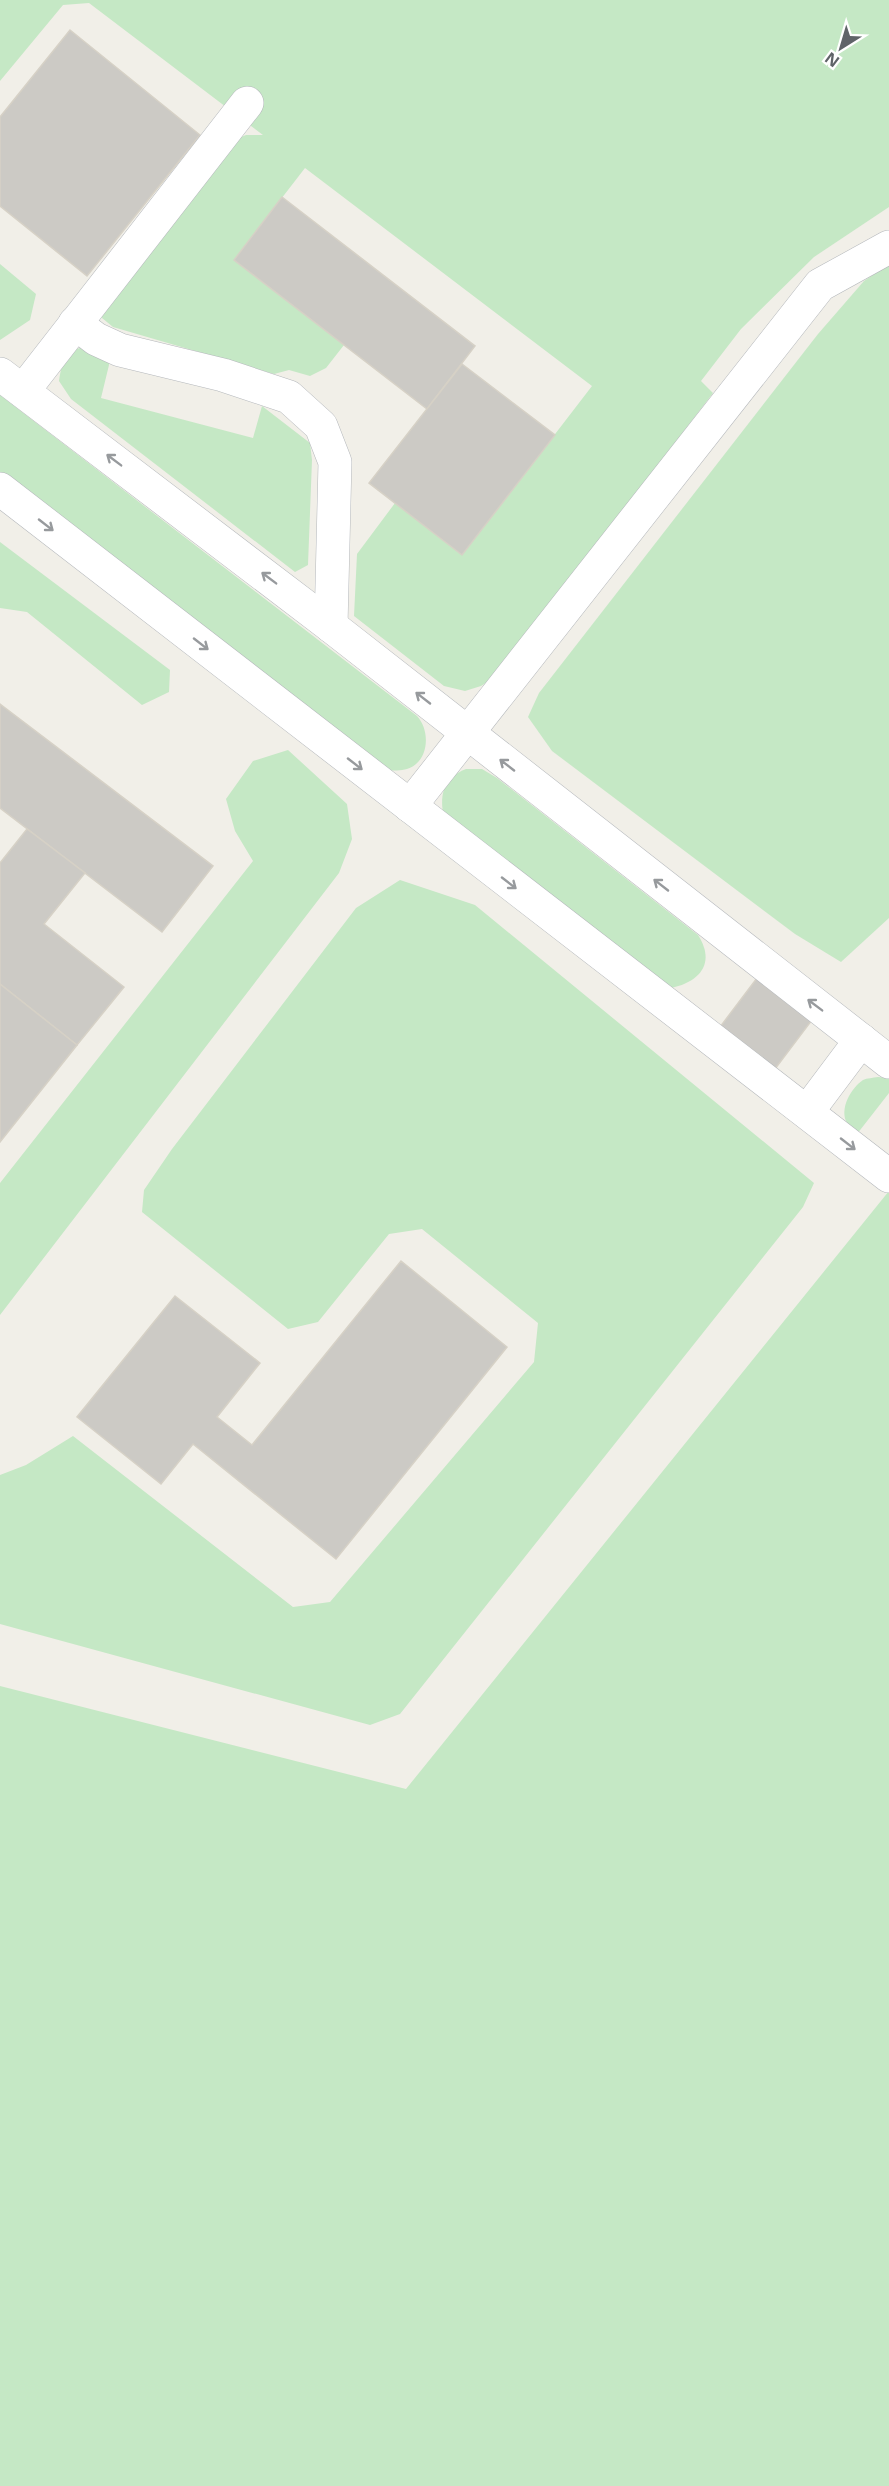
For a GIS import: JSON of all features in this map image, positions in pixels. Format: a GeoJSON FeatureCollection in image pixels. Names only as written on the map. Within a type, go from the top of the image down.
{"type":"FeatureCollection","features":[{"type":"Feature","properties":{"kind":"street"},"geometry":{"type":"LineString","coordinates":[[247,103],[75,323],[11,382],[331,626],[889,1062]]}},
{"type":"Feature","properties":{"kind":"street"},"geometry":{"type":"LineString","coordinates":[[410,806],[820,285],[889,247]]}},
{"type":"Feature","properties":{"kind":"street"},"geometry":{"type":"LineString","coordinates":[[75,323],[96,339],[120,350],[223,375],[289,397],[321,426],[335,462],[331,626]]}},
{"type":"Feature","properties":{"kind":"street"},"geometry":{"type":"LineString","coordinates":[[0,489],[807,1112],[886,1169]]}},
{"type":"Feature","properties":{"kind":"street"},"geometry":{"type":"LineString","coordinates":[[807,1112],[861,1040]]}},
{"type":"Feature","properties":{"kind":"green space"},"geometry":{"type":"Polygon","coordinates":[[[0,0],[889,0],[889,207],[814,257],[741,329],[701,381],[713,393],[497,676],[481,686],[465,691],[444,686],[354,616],[357,554],[395,503],[462,555],[592,386],[305,168],[234,260],[344,345],[326,368],[310,376],[289,370],[274,374],[113,327],[102,318],[103,306],[232,141],[246,135],[263,135],[89,3],[63,5],[0,81],[0,0]]]}},
{"type":"Feature","properties":{"kind":"green space"},"geometry":{"type":"Polygon","coordinates":[[[0,264],[36,294],[30,320],[0,340],[0,264]]]}},
{"type":"Feature","properties":{"kind":"green space"},"geometry":{"type":"Polygon","coordinates":[[[889,264],[889,918],[841,962],[795,934],[552,751],[528,717],[539,693],[818,334],[864,281],[889,264]]]}},
{"type":"Feature","properties":{"kind":"green space"},"geometry":{"type":"Polygon","coordinates":[[[92,345],[108,355],[109,365],[101,398],[253,438],[262,406],[310,443],[312,460],[308,565],[295,572],[71,399],[59,381],[64,360],[76,349],[92,345]]]}},
{"type":"Feature","properties":{"kind":"green space"},"geometry":{"type":"Polygon","coordinates":[[[0,395],[417,716],[426,738],[424,753],[420,760],[407,769],[387,771],[0,477],[0,395]]]}},
{"type":"Feature","properties":{"kind":"green space"},"geometry":{"type":"Polygon","coordinates":[[[0,542],[170,670],[169,692],[142,705],[27,612],[0,608],[0,542]]]}},
{"type":"Feature","properties":{"kind":"green space"},"geometry":{"type":"Polygon","coordinates":[[[288,750],[347,804],[352,839],[339,873],[0,1315],[0,1183],[253,861],[235,831],[226,799],[253,761],[288,750]]]}},
{"type":"Feature","properties":{"kind":"green space"},"geometry":{"type":"Polygon","coordinates":[[[466,769],[482,769],[497,778],[698,935],[703,945],[705,962],[697,976],[671,988],[444,818],[442,802],[444,788],[452,777],[466,769]]]}},
{"type":"Feature","properties":{"kind":"green space"},"geometry":{"type":"Polygon","coordinates":[[[400,880],[475,905],[814,1183],[803,1207],[400,1714],[370,1725],[0,1624],[0,1475],[26,1465],[73,1436],[293,1607],[330,1602],[534,1362],[538,1323],[422,1229],[389,1234],[318,1322],[288,1329],[142,1212],[144,1190],[172,1149],[356,908],[400,880]]]}},
{"type":"Feature","properties":{"kind":"green space"},"geometry":{"type":"Polygon","coordinates":[[[878,1077],[889,1078],[889,1093],[857,1134],[845,1117],[845,1105],[854,1088],[863,1080],[878,1077]]]}},
{"type":"Feature","properties":{"kind":"green space"},"geometry":{"type":"Polygon","coordinates":[[[889,1191],[889,2486],[0,2486],[0,1686],[406,1789],[889,1191]]]}},
{"type":"Feature","properties":{"kind":"building"},"geometry":{"type":"Polygon","coordinates":[[[70,30],[200,135],[87,276],[0,206],[0,117],[70,30]]]}},
{"type":"Feature","properties":{"kind":"building"},"geometry":{"type":"Polygon","coordinates":[[[282,197],[475,346],[427,409],[234,260],[282,197]]]}},
{"type":"Feature","properties":{"kind":"building"},"geometry":{"type":"Polygon","coordinates":[[[462,364],[555,435],[462,555],[369,483],[462,364]]]}},
{"type":"Feature","properties":{"kind":"building"},"geometry":{"type":"Polygon","coordinates":[[[0,704],[213,866],[162,932],[0,808],[0,704]]]}},
{"type":"Feature","properties":{"kind":"building"},"geometry":{"type":"Polygon","coordinates":[[[27,829],[85,873],[44,924],[124,987],[77,1045],[0,984],[0,863],[27,829]]]}},
{"type":"Feature","properties":{"kind":"building"},"geometry":{"type":"Polygon","coordinates":[[[757,978],[812,1020],[775,1069],[720,1027],[757,978]]]}},
{"type":"Feature","properties":{"kind":"building"},"geometry":{"type":"Polygon","coordinates":[[[0,984],[77,1045],[0,1142],[0,984]]]}},
{"type":"Feature","properties":{"kind":"building"},"geometry":{"type":"Polygon","coordinates":[[[401,1261],[507,1347],[336,1559],[193,1444],[161,1484],[77,1417],[175,1296],[260,1363],[217,1417],[252,1445],[401,1261]]]}}]}
